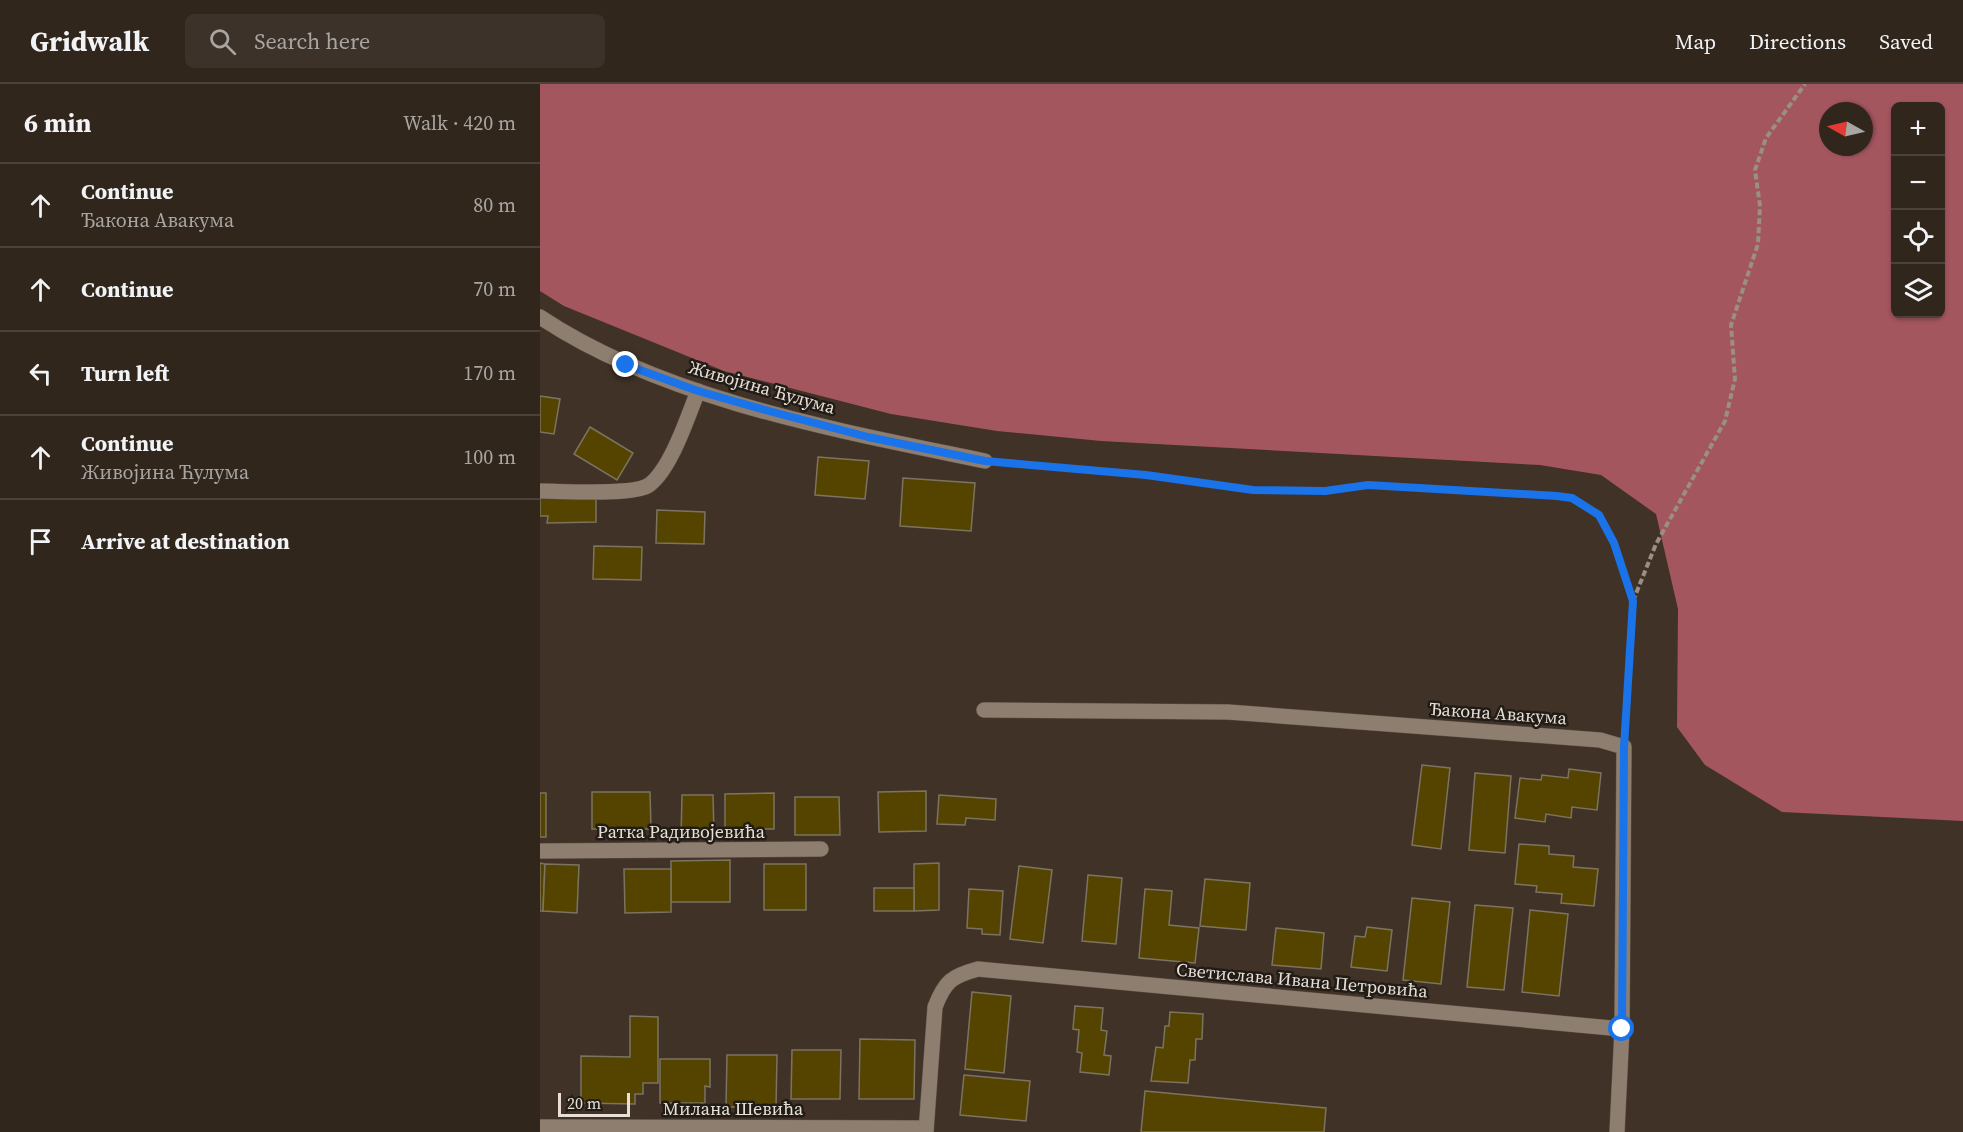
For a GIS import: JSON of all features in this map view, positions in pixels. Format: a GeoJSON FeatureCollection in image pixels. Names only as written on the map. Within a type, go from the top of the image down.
{"type":"FeatureCollection","features":[{"type":"Feature","properties":{"kind":"street","name":"Живојина Ћулума"},"geometry":{"type":"LineString","coordinates":[[540,317],[568,336],[626,365],[698,391],[868,437],[985,461]]}},
{"type":"Feature","properties":{"kind":"street"},"geometry":{"type":"LineString","coordinates":[[540,491],[629,491],[649,485],[674,451],[698,391]]}},
{"type":"Feature","properties":{"kind":"street","name":"Ђакона Авакума"},"geometry":{"type":"LineString","coordinates":[[984,710],[1228,712],[1600,740],[1624,747]]}},
{"type":"Feature","properties":{"kind":"street"},"geometry":{"type":"LineString","coordinates":[[1617,1132],[1622,1029],[1624,747]]}},
{"type":"Feature","properties":{"kind":"street","name":"Ратка Радивојевића"},"geometry":{"type":"LineString","coordinates":[[540,851],[822,849]]}},
{"type":"Feature","properties":{"kind":"street","name":"Светислава Ивана Петровића"},"geometry":{"type":"LineString","coordinates":[[926,1130],[935,1006],[942,988],[958,974],[978,969],[1622,1029]]}},
{"type":"Feature","properties":{"kind":"street","name":"Милана Шевића"},"geometry":{"type":"LineString","coordinates":[[540,1127],[926,1130]]}},
{"type":"Feature","properties":{"kind":"path"},"geometry":{"type":"LineString","coordinates":[[1624,747],[1633,601],[1656,544],[1725,421],[1735,379],[1731,324],[1758,244],[1760,206],[1755,170],[1766,138],[1805,84]]}},
{"type":"Feature","properties":{"kind":"path"},"geometry":{"type":"LineString","coordinates":[[985,461],[1146,475],[1253,490],[1325,491],[1368,485],[1572,498],[1599,515],[1614,543],[1633,601]]}},
{"type":"Feature","properties":{"kind":"shaded area"},"geometry":{"type":"Polygon","coordinates":[[[540,84],[1963,84],[1963,821],[1782,812],[1705,765],[1677,727],[1678,609],[1656,514],[1601,475],[1540,465],[1101,441],[997,431],[891,414],[724,371],[564,306],[540,291],[540,84]]]}},
{"type":"Feature","properties":{"kind":"building"},"geometry":{"type":"Polygon","coordinates":[[[540,396],[560,399],[554,434],[540,432],[540,396]]]}},
{"type":"Feature","properties":{"kind":"building"},"geometry":{"type":"Polygon","coordinates":[[[590,427],[633,453],[617,480],[574,454],[590,427]]]}},
{"type":"Feature","properties":{"kind":"building"},"geometry":{"type":"Polygon","coordinates":[[[818,457],[869,461],[865,499],[815,495],[818,457]]]}},
{"type":"Feature","properties":{"kind":"building"},"geometry":{"type":"Polygon","coordinates":[[[903,478],[975,483],[971,531],[900,526],[903,478]]]}},
{"type":"Feature","properties":{"kind":"building"},"geometry":{"type":"Polygon","coordinates":[[[540,493],[596,493],[596,522],[547,523],[548,516],[540,516],[540,493]]]}},
{"type":"Feature","properties":{"kind":"building"},"geometry":{"type":"Polygon","coordinates":[[[657,510],[705,512],[704,544],[656,543],[657,510]]]}},
{"type":"Feature","properties":{"kind":"building"},"geometry":{"type":"Polygon","coordinates":[[[594,546],[642,547],[641,580],[593,579],[594,546]]]}},
{"type":"Feature","properties":{"kind":"building"},"geometry":{"type":"Polygon","coordinates":[[[1422,765],[1450,768],[1441,849],[1412,845],[1422,765]]]}},
{"type":"Feature","properties":{"kind":"building"},"geometry":{"type":"Polygon","coordinates":[[[1569,769],[1601,773],[1597,810],[1572,807],[1571,818],[1546,814],[1545,822],[1515,818],[1520,778],[1541,780],[1542,775],[1568,778],[1569,769]]]}},
{"type":"Feature","properties":{"kind":"building"},"geometry":{"type":"Polygon","coordinates":[[[1475,773],[1511,776],[1505,853],[1469,850],[1475,773]]]}},
{"type":"Feature","properties":{"kind":"building"},"geometry":{"type":"Polygon","coordinates":[[[926,791],[926,831],[879,832],[878,792],[926,791]]]}},
{"type":"Feature","properties":{"kind":"building"},"geometry":{"type":"Polygon","coordinates":[[[592,792],[650,792],[651,829],[592,829],[592,792]]]}},
{"type":"Feature","properties":{"kind":"building"},"geometry":{"type":"Polygon","coordinates":[[[540,793],[546,793],[546,837],[540,837],[540,793]]]}},
{"type":"Feature","properties":{"kind":"building"},"geometry":{"type":"Polygon","coordinates":[[[774,793],[774,829],[725,829],[725,794],[774,793]]]}},
{"type":"Feature","properties":{"kind":"building"},"geometry":{"type":"Polygon","coordinates":[[[682,795],[713,795],[714,836],[681,837],[682,795]]]}},
{"type":"Feature","properties":{"kind":"building"},"geometry":{"type":"Polygon","coordinates":[[[939,795],[996,799],[995,820],[966,818],[965,825],[937,824],[939,795]]]}},
{"type":"Feature","properties":{"kind":"building"},"geometry":{"type":"Polygon","coordinates":[[[795,797],[839,797],[840,835],[795,835],[795,797]]]}},
{"type":"Feature","properties":{"kind":"building"},"geometry":{"type":"Polygon","coordinates":[[[1519,844],[1549,846],[1549,854],[1574,856],[1573,867],[1598,869],[1594,906],[1561,903],[1562,894],[1536,892],[1537,886],[1515,884],[1519,844]]]}},
{"type":"Feature","properties":{"kind":"building"},"geometry":{"type":"Polygon","coordinates":[[[730,860],[730,902],[671,902],[671,861],[730,860]]]}},
{"type":"Feature","properties":{"kind":"building"},"geometry":{"type":"Polygon","coordinates":[[[540,863],[545,864],[543,911],[540,911],[540,863]]]}},
{"type":"Feature","properties":{"kind":"building"},"geometry":{"type":"Polygon","coordinates":[[[939,863],[939,910],[914,911],[914,864],[939,863]]]}},
{"type":"Feature","properties":{"kind":"building"},"geometry":{"type":"Polygon","coordinates":[[[545,864],[579,865],[577,913],[543,911],[545,864]]]}},
{"type":"Feature","properties":{"kind":"building"},"geometry":{"type":"Polygon","coordinates":[[[764,864],[806,864],[806,910],[764,910],[764,864]]]}},
{"type":"Feature","properties":{"kind":"building"},"geometry":{"type":"Polygon","coordinates":[[[1019,866],[1052,870],[1043,943],[1010,939],[1019,866]]]}},
{"type":"Feature","properties":{"kind":"building"},"geometry":{"type":"Polygon","coordinates":[[[624,869],[671,869],[671,912],[625,913],[624,869]]]}},
{"type":"Feature","properties":{"kind":"building"},"geometry":{"type":"Polygon","coordinates":[[[1088,875],[1122,878],[1116,944],[1082,941],[1088,875]]]}},
{"type":"Feature","properties":{"kind":"building"},"geometry":{"type":"Polygon","coordinates":[[[1205,879],[1250,883],[1246,930],[1200,926],[1205,879]]]}},
{"type":"Feature","properties":{"kind":"building"},"geometry":{"type":"Polygon","coordinates":[[[874,888],[914,888],[914,911],[874,911],[874,888]]]}},
{"type":"Feature","properties":{"kind":"building"},"geometry":{"type":"Polygon","coordinates":[[[969,889],[1003,891],[1000,935],[982,934],[982,929],[967,928],[969,889]]]}},
{"type":"Feature","properties":{"kind":"building"},"geometry":{"type":"Polygon","coordinates":[[[1145,889],[1172,891],[1169,925],[1199,928],[1195,963],[1139,958],[1145,889]]]}},
{"type":"Feature","properties":{"kind":"building"},"geometry":{"type":"Polygon","coordinates":[[[1412,898],[1450,902],[1441,984],[1403,980],[1412,898]]]}},
{"type":"Feature","properties":{"kind":"building"},"geometry":{"type":"Polygon","coordinates":[[[1475,905],[1513,908],[1504,990],[1467,987],[1475,905]]]}},
{"type":"Feature","properties":{"kind":"building"},"geometry":{"type":"Polygon","coordinates":[[[1530,910],[1568,914],[1559,996],[1522,992],[1530,910]]]}},
{"type":"Feature","properties":{"kind":"building"},"geometry":{"type":"Polygon","coordinates":[[[1367,927],[1392,930],[1387,971],[1351,967],[1355,936],[1365,937],[1367,927]]]}},
{"type":"Feature","properties":{"kind":"building"},"geometry":{"type":"Polygon","coordinates":[[[1276,928],[1324,933],[1321,969],[1272,965],[1276,928]]]}},
{"type":"Feature","properties":{"kind":"building"},"geometry":{"type":"Polygon","coordinates":[[[972,992],[1011,996],[1004,1073],[965,1069],[972,992]]]}},
{"type":"Feature","properties":{"kind":"building"},"geometry":{"type":"Polygon","coordinates":[[[1075,1006],[1103,1008],[1101,1030],[1107,1031],[1104,1055],[1111,1056],[1109,1075],[1080,1072],[1082,1053],[1077,1052],[1079,1030],[1073,1029],[1075,1006]]]}},
{"type":"Feature","properties":{"kind":"building"},"geometry":{"type":"Polygon","coordinates":[[[1170,1012],[1203,1014],[1202,1039],[1196,1039],[1195,1060],[1190,1060],[1188,1083],[1151,1081],[1156,1047],[1163,1048],[1165,1026],[1169,1026],[1170,1012]]]}},
{"type":"Feature","properties":{"kind":"building"},"geometry":{"type":"Polygon","coordinates":[[[630,1016],[658,1017],[658,1083],[643,1083],[643,1094],[635,1094],[635,1104],[581,1103],[581,1056],[630,1057],[630,1016]]]}},
{"type":"Feature","properties":{"kind":"building"},"geometry":{"type":"Polygon","coordinates":[[[860,1039],[915,1040],[914,1099],[859,1099],[860,1039]]]}},
{"type":"Feature","properties":{"kind":"building"},"geometry":{"type":"Polygon","coordinates":[[[792,1050],[841,1050],[840,1099],[791,1099],[792,1050]]]}},
{"type":"Feature","properties":{"kind":"building"},"geometry":{"type":"Polygon","coordinates":[[[727,1055],[777,1055],[776,1107],[726,1107],[727,1055]]]}},
{"type":"Feature","properties":{"kind":"building"},"geometry":{"type":"Polygon","coordinates":[[[660,1059],[710,1059],[710,1087],[705,1086],[705,1103],[660,1103],[660,1059]]]}},
{"type":"Feature","properties":{"kind":"building"},"geometry":{"type":"Polygon","coordinates":[[[964,1075],[1030,1081],[1026,1121],[960,1115],[964,1075]]]}},
{"type":"Feature","properties":{"kind":"building"},"geometry":{"type":"Polygon","coordinates":[[[1145,1091],[1326,1108],[1324,1132],[1141,1132],[1145,1091]]]}},
{"type":"Feature","properties":{"kind":"route"},"geometry":{"type":"LineString","coordinates":[[626,365],[698,391],[765,410],[868,437],[985,461],[1146,475],[1253,490],[1325,491],[1368,485],[1557,496],[1585,503],[1599,515],[1614,543],[1633,601],[1630,679],[1624,747],[1622,1029]]}}]}
